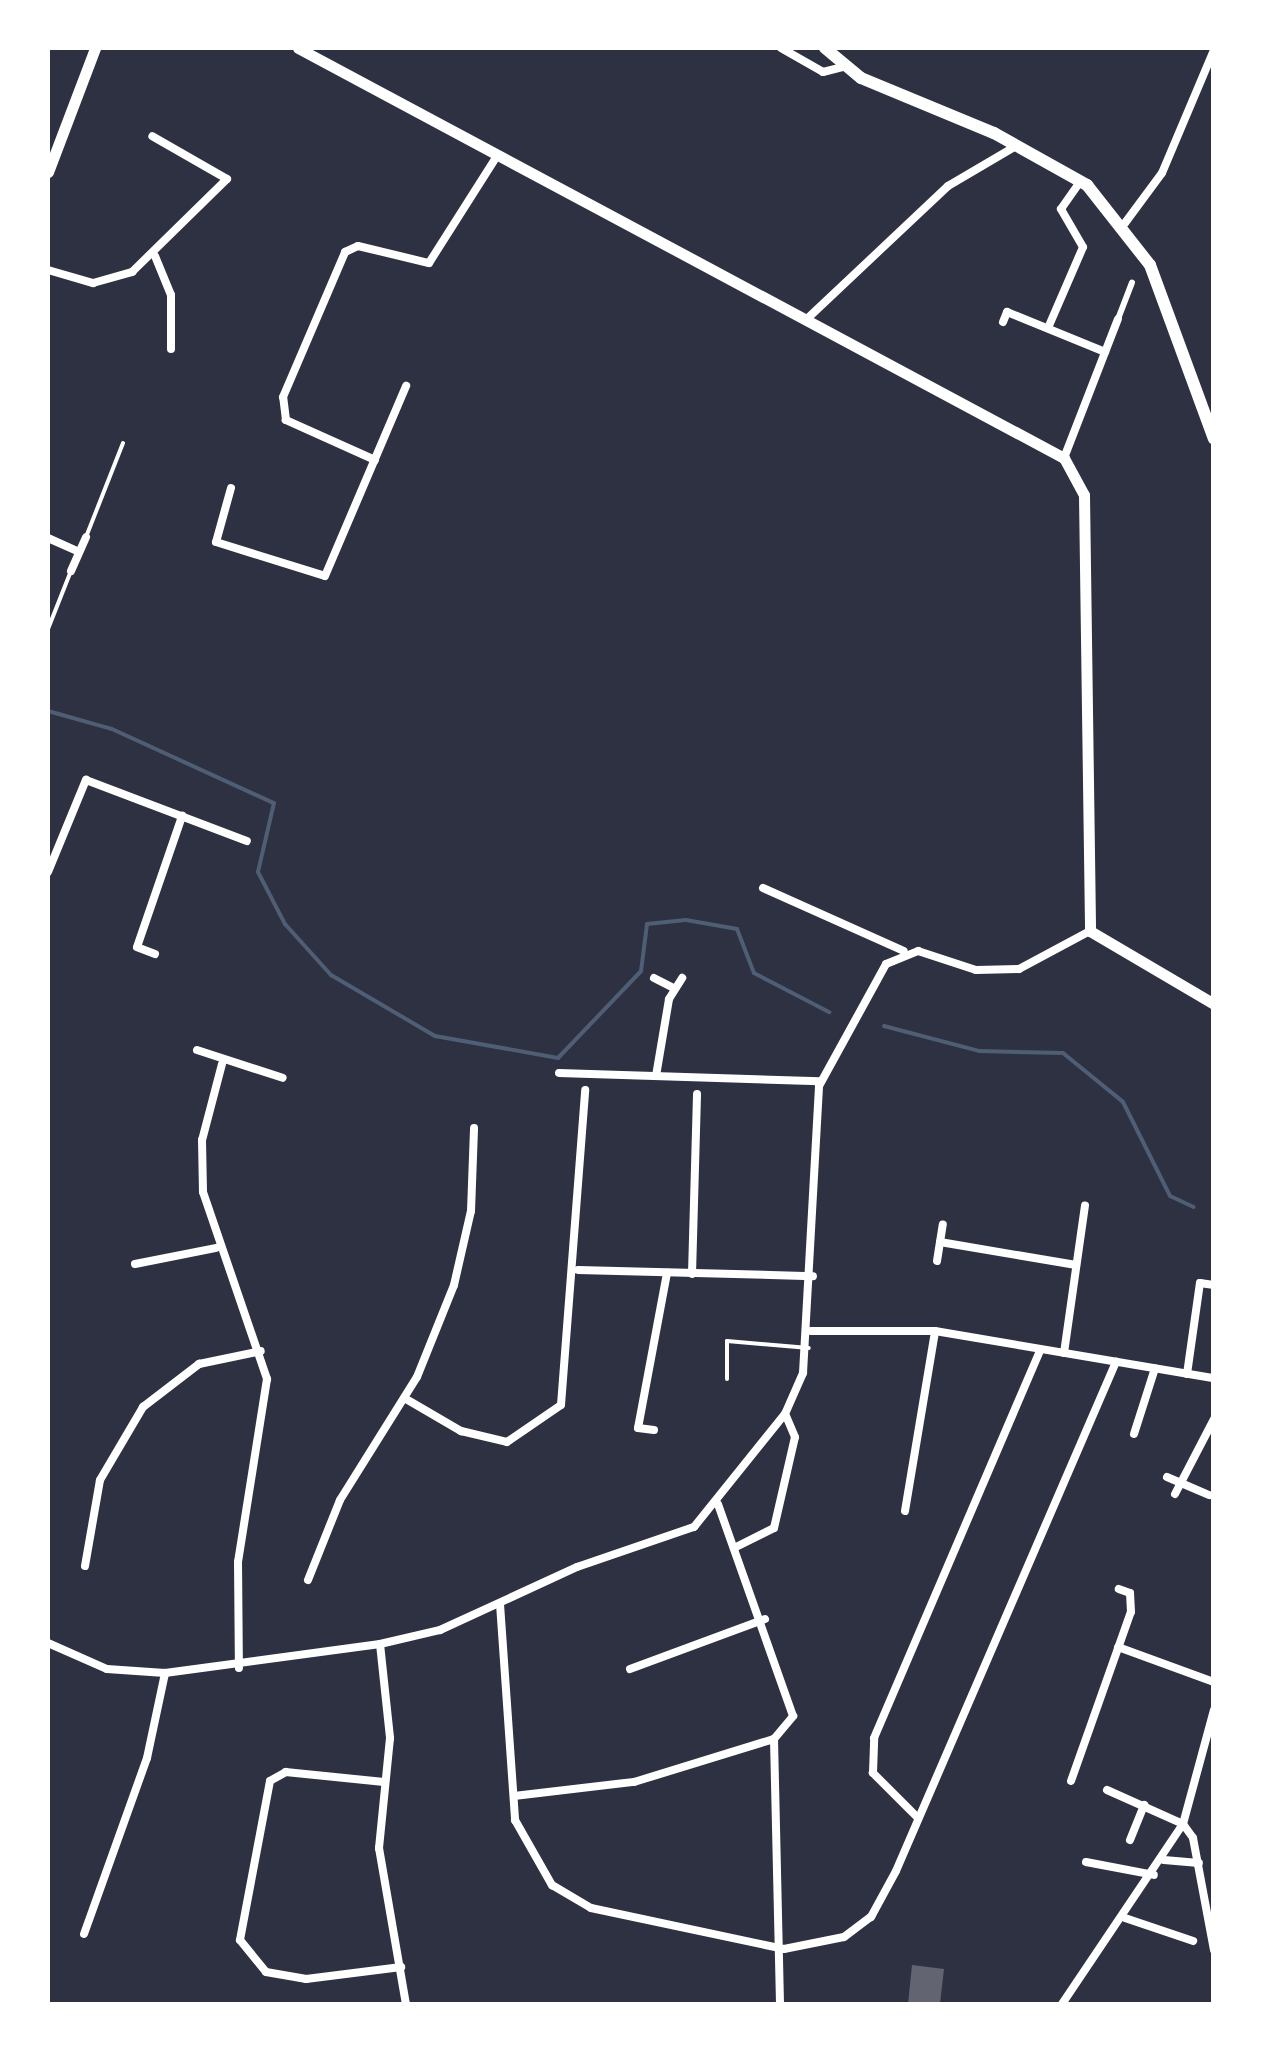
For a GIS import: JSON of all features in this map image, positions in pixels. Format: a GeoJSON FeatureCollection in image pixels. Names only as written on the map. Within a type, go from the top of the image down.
{"type":"FeatureCollection","features":[{"type":"Feature","properties":{"kind":"main road"},"geometry":{"type":"LineString","coordinates":[[48,172],[94,48]]}},
{"type":"Feature","properties":{"kind":"main road"},"geometry":{"type":"LineString","coordinates":[[298,48],[497,156],[808,316],[1064,458],[1084,495],[1090,932],[1214,1004]]}},
{"type":"Feature","properties":{"kind":"main road"},"geometry":{"type":"LineString","coordinates":[[825,48],[847,66],[1016,146],[1080,182],[1125,224],[1167,304],[1214,439]]}},
{"type":"Feature","properties":{"kind":"street"},"geometry":{"type":"LineString","coordinates":[[780,48],[823,72],[847,66]]}},
{"type":"Feature","properties":{"kind":"street"},"geometry":{"type":"LineString","coordinates":[[1125,224],[1162,173],[1214,50]]}},
{"type":"Feature","properties":{"kind":"street"},"geometry":{"type":"LineString","coordinates":[[1201,79],[1214,85]]}},
{"type":"Feature","properties":{"kind":"street"},"geometry":{"type":"LineString","coordinates":[[48,270],[92,283],[155,256],[227,179],[152,136]]}},
{"type":"Feature","properties":{"kind":"street"},"geometry":{"type":"LineString","coordinates":[[808,316],[948,186],[1016,146]]}},
{"type":"Feature","properties":{"kind":"street"},"geometry":{"type":"LineString","coordinates":[[375,460],[286,420],[284,397],[345,252],[369,248],[429,263],[497,156]]}},
{"type":"Feature","properties":{"kind":"street"},"geometry":{"type":"LineString","coordinates":[[1048,328],[1083,246],[1061,209],[1080,182]]}},
{"type":"Feature","properties":{"kind":"street"},"geometry":{"type":"LineString","coordinates":[[155,256],[172,295],[171,350]]}},
{"type":"Feature","properties":{"kind":"street"},"geometry":{"type":"LineString","coordinates":[[1064,458],[1132,282]]}},
{"type":"Feature","properties":{"kind":"street"},"geometry":{"type":"LineString","coordinates":[[1002,322],[1007,312],[1105,352]]}},
{"type":"Feature","properties":{"kind":"street"},"geometry":{"type":"LineString","coordinates":[[157,334],[172,335]]}},
{"type":"Feature","properties":{"kind":"street"},"geometry":{"type":"LineString","coordinates":[[231,488],[216,542],[325,576],[406,386]]}},
{"type":"Feature","properties":{"kind":"street"},"geometry":{"type":"LineString","coordinates":[[70,571],[86,537]]}},
{"type":"Feature","properties":{"kind":"street"},"geometry":{"type":"LineString","coordinates":[[48,538],[79,552]]}},
{"type":"Feature","properties":{"kind":"street"},"geometry":{"type":"LineString","coordinates":[[48,872],[86,780],[247,841]]}},
{"type":"Feature","properties":{"kind":"street"},"geometry":{"type":"LineString","coordinates":[[155,954],[137,946],[182,816]]}},
{"type":"Feature","properties":{"kind":"street"},"geometry":{"type":"LineString","coordinates":[[763,888],[904,951],[999,971],[1072,948],[1090,932]]}},
{"type":"Feature","properties":{"kind":"street"},"geometry":{"type":"LineString","coordinates":[[48,1643],[107,1669],[165,1674],[239,1668],[380,1644],[500,1604],[694,1527],[718,1504],[786,1414],[811,1331],[820,1081],[886,964],[904,951]]}},
{"type":"Feature","properties":{"kind":"street"},"geometry":{"type":"LineString","coordinates":[[654,978],[674,988]]}},
{"type":"Feature","properties":{"kind":"street"},"geometry":{"type":"LineString","coordinates":[[656,1076],[674,988],[682,978]]}},
{"type":"Feature","properties":{"kind":"street"},"geometry":{"type":"LineString","coordinates":[[198,1050],[222,1064],[283,1078]]}},
{"type":"Feature","properties":{"kind":"street"},"geometry":{"type":"LineString","coordinates":[[222,1064],[202,1140],[216,1248],[261,1351],[268,1404],[238,1562],[239,1668]]}},
{"type":"Feature","properties":{"kind":"street"},"geometry":{"type":"LineString","coordinates":[[558,1072],[820,1081]]}},
{"type":"Feature","properties":{"kind":"street"},"geometry":{"type":"LineString","coordinates":[[406,1399],[484,1440],[530,1434],[561,1404],[578,1270],[585,1090]]}},
{"type":"Feature","properties":{"kind":"street"},"geometry":{"type":"LineString","coordinates":[[692,1274],[697,1094]]}},
{"type":"Feature","properties":{"kind":"street"},"geometry":{"type":"LineString","coordinates":[[308,1580],[340,1500],[406,1399],[454,1284],[471,1211],[474,1128]]}},
{"type":"Feature","properties":{"kind":"street"},"geometry":{"type":"LineString","coordinates":[[1064,1353],[1086,1205]]}},
{"type":"Feature","properties":{"kind":"street"},"geometry":{"type":"LineString","coordinates":[[937,1261],[943,1224]]}},
{"type":"Feature","properties":{"kind":"street"},"geometry":{"type":"LineString","coordinates":[[940,1242],[1076,1265]]}},
{"type":"Feature","properties":{"kind":"street"},"geometry":{"type":"LineString","coordinates":[[135,1264],[216,1248]]}},
{"type":"Feature","properties":{"kind":"street"},"geometry":{"type":"LineString","coordinates":[[578,1270],[813,1276]]}},
{"type":"Feature","properties":{"kind":"street"},"geometry":{"type":"LineString","coordinates":[[654,1430],[638,1428],[667,1273]]}},
{"type":"Feature","properties":{"kind":"street"},"geometry":{"type":"LineString","coordinates":[[1187,1374],[1200,1284],[1214,1285]]}},
{"type":"Feature","properties":{"kind":"street"},"geometry":{"type":"LineString","coordinates":[[811,1331],[935,1332],[1214,1378]]}},
{"type":"Feature","properties":{"kind":"street"},"geometry":{"type":"LineString","coordinates":[[905,1512],[935,1332]]}},
{"type":"Feature","properties":{"kind":"street"},"geometry":{"type":"LineString","coordinates":[[918,1818],[873,1773],[874,1738],[1041,1349]]}},
{"type":"Feature","properties":{"kind":"street"},"geometry":{"type":"LineString","coordinates":[[86,1566],[100,1480],[144,1407],[200,1364],[261,1351]]}},
{"type":"Feature","properties":{"kind":"street"},"geometry":{"type":"LineString","coordinates":[[500,1604],[521,1842],[574,1901],[776,1946],[844,1938],[871,1917],[918,1818],[1116,1362]]}},
{"type":"Feature","properties":{"kind":"street"},"geometry":{"type":"LineString","coordinates":[[1134,1434],[1155,1368]]}},
{"type":"Feature","properties":{"kind":"street"},"geometry":{"type":"LineString","coordinates":[[738,1546],[774,1528],[796,1436],[786,1414]]}},
{"type":"Feature","properties":{"kind":"street"},"geometry":{"type":"LineString","coordinates":[[1176,1494],[1184,1485],[1214,1418]]}},
{"type":"Feature","properties":{"kind":"street"},"geometry":{"type":"LineString","coordinates":[[1167,1477],[1211,1496]]}},
{"type":"Feature","properties":{"kind":"street"},"geometry":{"type":"LineString","coordinates":[[718,1504],[738,1546],[794,1704],[774,1739],[780,2004]]}},
{"type":"Feature","properties":{"kind":"street"},"geometry":{"type":"LineString","coordinates":[[1070,1781],[1131,1612],[1130,1593],[1119,1589]]}},
{"type":"Feature","properties":{"kind":"street"},"geometry":{"type":"LineString","coordinates":[[630,1669],[765,1619]]}},
{"type":"Feature","properties":{"kind":"street"},"geometry":{"type":"LineString","coordinates":[[380,1644],[384,1782],[379,1848],[406,2004]]}},
{"type":"Feature","properties":{"kind":"street"},"geometry":{"type":"LineString","coordinates":[[1118,1647],[1214,1682]]}},
{"type":"Feature","properties":{"kind":"street"},"geometry":{"type":"LineString","coordinates":[[84,1934],[141,1777],[165,1674]]}},
{"type":"Feature","properties":{"kind":"street"},"geometry":{"type":"LineString","coordinates":[[1062,2004],[1164,1860],[1183,1824],[1214,1710]]}},
{"type":"Feature","properties":{"kind":"street"},"geometry":{"type":"LineString","coordinates":[[514,1796],[602,1790],[774,1739]]}},
{"type":"Feature","properties":{"kind":"street"},"geometry":{"type":"LineString","coordinates":[[384,1782],[286,1772],[270,1781],[240,1940],[266,1972],[306,1978],[401,1967]]}},
{"type":"Feature","properties":{"kind":"street"},"geometry":{"type":"LineString","coordinates":[[1107,1790],[1183,1824],[1198,1863],[1214,1950]]}},
{"type":"Feature","properties":{"kind":"street"},"geometry":{"type":"LineString","coordinates":[[1130,1840],[1144,1806]]}},
{"type":"Feature","properties":{"kind":"street"},"geometry":{"type":"LineString","coordinates":[[1164,1860],[1198,1863]]}},
{"type":"Feature","properties":{"kind":"street"},"geometry":{"type":"LineString","coordinates":[[1086,1862],[1154,1874]]}},
{"type":"Feature","properties":{"kind":"street"},"geometry":{"type":"LineString","coordinates":[[1125,1918],[1193,1941]]}},
{"type":"Feature","properties":{"kind":"lane"},"geometry":{"type":"LineString","coordinates":[[86,537],[123,443]]}},
{"type":"Feature","properties":{"kind":"lane"},"geometry":{"type":"LineString","coordinates":[[48,630],[70,571]]}},
{"type":"Feature","properties":{"kind":"lane"},"geometry":{"type":"LineString","coordinates":[[727,1378],[727,1341],[809,1348]]}},
{"type":"Feature","properties":{"kind":"building"},"geometry":{"type":"Polygon","coordinates":[[[912,1965],[944,1969],[940,2004],[908,2004],[912,1965]]]}},
{"type":"Feature","properties":{"kind":"waterway"},"geometry":{"type":"LineString","coordinates":[[48,711],[112,729],[274,803],[258,872],[285,924],[331,975],[435,1036],[558,1058],[641,971],[647,924],[686,920],[737,929],[754,973],[829,1012]]}},
{"type":"Feature","properties":{"kind":"waterway"},"geometry":{"type":"LineString","coordinates":[[884,1026],[979,1051],[1063,1053],[1123,1102],[1170,1196],[1194,1207]]}}]}
